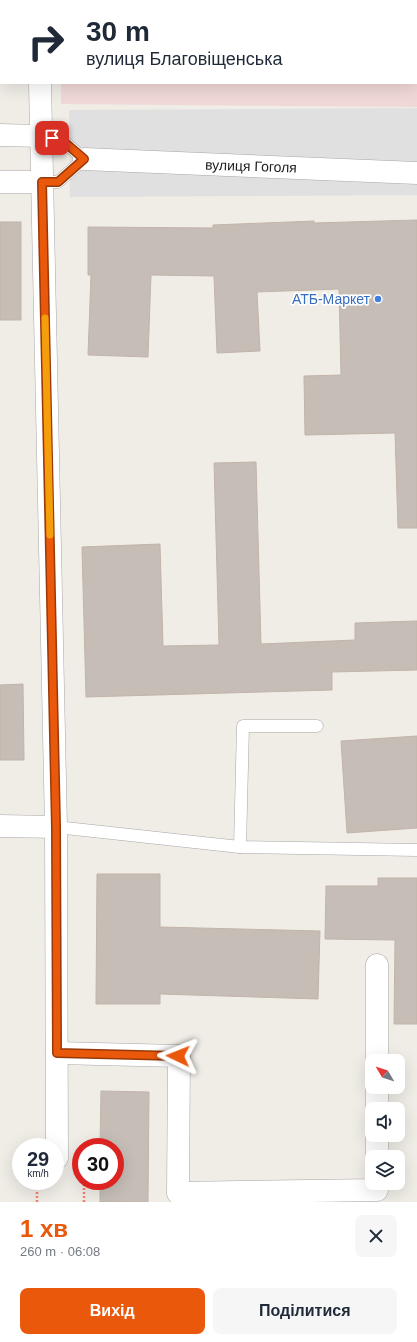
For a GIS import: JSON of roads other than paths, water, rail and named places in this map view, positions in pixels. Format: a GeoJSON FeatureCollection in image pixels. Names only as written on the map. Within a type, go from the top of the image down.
{"type":"FeatureCollection","features":[{"type":"Feature","properties":{"kind":"street"},"geometry":{"type":"LineString","coordinates":[[40,84],[56,827],[57,1138]]}},
{"type":"Feature","properties":{"kind":"street"},"geometry":{"type":"LineString","coordinates":[[0,135],[41,136]]}},
{"type":"Feature","properties":{"kind":"street","name":"вулиця Гоголя"},"geometry":{"type":"LineString","coordinates":[[84,159],[417,173]]}},
{"type":"Feature","properties":{"kind":"street"},"geometry":{"type":"LineString","coordinates":[[0,182],[42,182]]}},
{"type":"Feature","properties":{"kind":"street"},"geometry":{"type":"LineString","coordinates":[[0,826],[56,827]]}},
{"type":"Feature","properties":{"kind":"street"},"geometry":{"type":"LineString","coordinates":[[377,965],[377,1054]]}},
{"type":"Feature","properties":{"kind":"street"},"geometry":{"type":"LineString","coordinates":[[57,1053],[178,1056],[178,1193],[378,1190]]}},
{"type":"Feature","properties":{"kind":"lane"},"geometry":{"type":"LineString","coordinates":[[41,136],[62,140],[84,159],[58,182],[42,182]]}},
{"type":"Feature","properties":{"kind":"lane"},"geometry":{"type":"LineString","coordinates":[[240,847],[243,726],[317,726]]}},
{"type":"Feature","properties":{"kind":"lane"},"geometry":{"type":"LineString","coordinates":[[56,827],[240,847],[417,850]]}},
{"type":"Feature","properties":{"kind":"place","name":"АТБ-Маркет"},"geometry":{"type":"Point","coordinates":[378,299]}}]}
